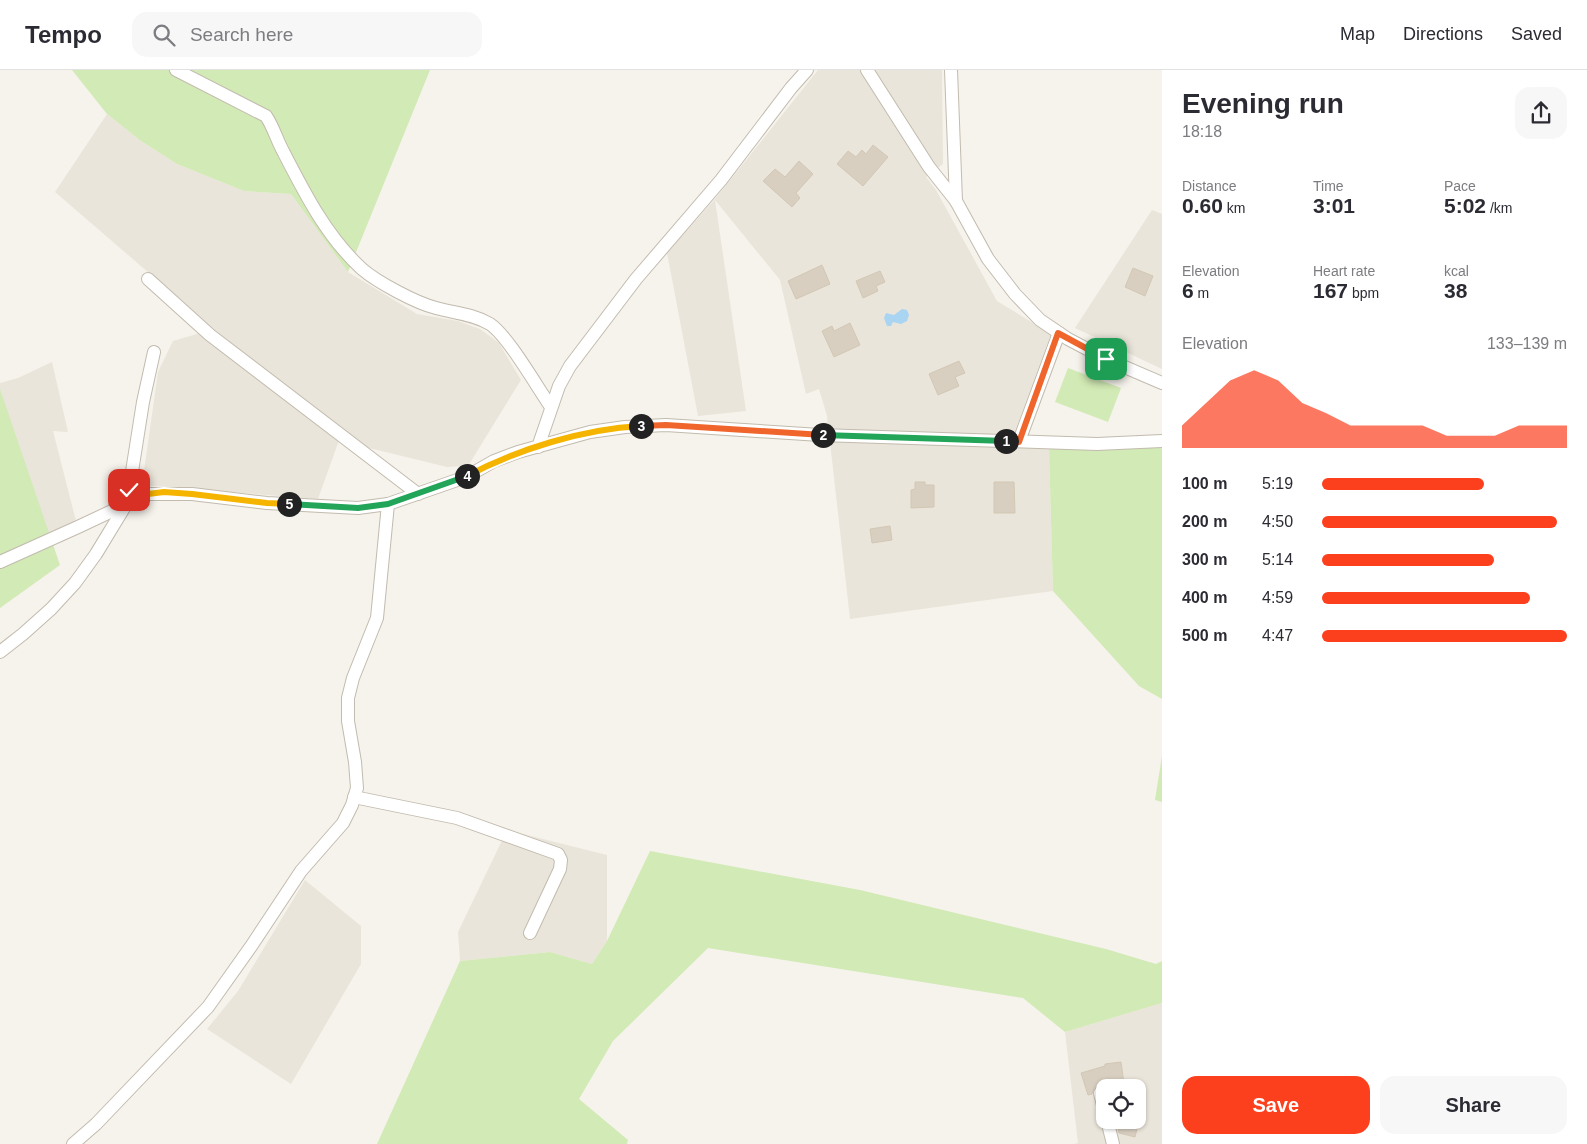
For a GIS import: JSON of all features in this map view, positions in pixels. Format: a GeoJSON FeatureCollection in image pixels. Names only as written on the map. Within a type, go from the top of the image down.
{"type":"FeatureCollection","features":[{"type":"Feature","properties":{"kind":"street"},"geometry":{"type":"LineString","coordinates":[[176,70],[266,116],[313,208],[339,244],[363,270],[419,302],[434,308],[465,314],[492,326],[511,348],[551,407]]}},
{"type":"Feature","properties":{"kind":"street"},"geometry":{"type":"LineString","coordinates":[[538,447],[559,386],[570,366],[636,279],[721,180],[791,88],[807,70]]}},
{"type":"Feature","properties":{"kind":"street"},"geometry":{"type":"LineString","coordinates":[[867,70],[929,167],[956,201],[988,258],[1015,294],[1040,320],[1058,333],[1106,359],[1162,383]]}},
{"type":"Feature","properties":{"kind":"street"},"geometry":{"type":"LineString","coordinates":[[951,70],[956,201]]}},
{"type":"Feature","properties":{"kind":"street"},"geometry":{"type":"LineString","coordinates":[[148,279],[210,335],[418,494]]}},
{"type":"Feature","properties":{"kind":"street"},"geometry":{"type":"LineString","coordinates":[[1019,442],[1058,333]]}},
{"type":"Feature","properties":{"kind":"street"},"geometry":{"type":"LineString","coordinates":[[0,652],[51,609],[75,583],[96,554],[127,503],[142,402],[154,352]]}},
{"type":"Feature","properties":{"kind":"street"},"geometry":{"type":"LineString","coordinates":[[0,562],[148,494],[164,492],[267,503],[358,508],[388,504],[466,476],[502,458],[590,432],[625,427],[666,425],[820,435],[1019,442],[1097,444],[1162,441]]}},
{"type":"Feature","properties":{"kind":"street"},"geometry":{"type":"LineString","coordinates":[[73,1144],[96,1124],[208,1007],[300,871],[343,823],[357,788],[348,721],[348,698],[353,678],[376,618],[388,504]]}},
{"type":"Feature","properties":{"kind":"street"},"geometry":{"type":"LineString","coordinates":[[354,797],[457,818],[558,854],[561,860],[560,869],[530,932]]}},
{"type":"Feature","properties":{"kind":"street"},"geometry":{"type":"LineString","coordinates":[[1109,1129],[1113,1144]]}},
{"type":"Feature","properties":{"kind":"shaded area"},"geometry":{"type":"Polygon","coordinates":[[[818,70],[942,70],[943,164],[926,177],[936,190],[997,301],[1051,334],[1009,447],[1049,448],[1053,591],[850,619],[827,416],[819,389],[806,394],[780,280],[715,200],[746,411],[698,416],[667,253],[715,199],[818,70]]]}},
{"type":"Feature","properties":{"kind":"shaded area"},"geometry":{"type":"Polygon","coordinates":[[[107,114],[141,141],[177,164],[244,191],[291,194],[348,272],[417,314],[458,321],[480,329],[499,343],[521,380],[468,466],[447,467],[365,447],[343,429],[318,499],[142,485],[158,372],[173,341],[214,329],[55,192],[107,114]]]}},
{"type":"Feature","properties":{"kind":"shaded area"},"geometry":{"type":"Polygon","coordinates":[[[1152,210],[1162,214],[1162,369],[1075,328],[1152,210]]]}},
{"type":"Feature","properties":{"kind":"shaded area"},"geometry":{"type":"Polygon","coordinates":[[[52,362],[68,432],[53,431],[76,521],[0,558],[0,383],[18,378],[52,362]]]}},
{"type":"Feature","properties":{"kind":"shaded area"},"geometry":{"type":"Polygon","coordinates":[[[507,830],[607,855],[607,941],[592,964],[550,952],[460,961],[458,932],[507,830]]]}},
{"type":"Feature","properties":{"kind":"shaded area"},"geometry":{"type":"Polygon","coordinates":[[[305,880],[361,926],[361,964],[291,1084],[207,1029],[238,991],[305,880]]]}},
{"type":"Feature","properties":{"kind":"shaded area"},"geometry":{"type":"Polygon","coordinates":[[[1162,1003],[1162,1144],[1074,1144],[1078,1143],[1065,1032],[1162,1003]]]}},
{"type":"Feature","properties":{"kind":"green space"},"geometry":{"type":"Polygon","coordinates":[[[72,70],[430,70],[348,272],[291,194],[244,191],[177,164],[141,141],[107,114],[72,70]]]}},
{"type":"Feature","properties":{"kind":"green space"},"geometry":{"type":"Polygon","coordinates":[[[1068,368],[1121,388],[1108,422],[1055,402],[1068,368]]]}},
{"type":"Feature","properties":{"kind":"green space"},"geometry":{"type":"Polygon","coordinates":[[[0,389],[60,565],[0,608],[0,389]]]}},
{"type":"Feature","properties":{"kind":"green space"},"geometry":{"type":"Polygon","coordinates":[[[1162,444],[1162,699],[1139,686],[1053,591],[1049,448],[1162,444]]]}},
{"type":"Feature","properties":{"kind":"green space"},"geometry":{"type":"Polygon","coordinates":[[[1162,756],[1162,802],[1155,800],[1162,756]]]}},
{"type":"Feature","properties":{"kind":"green space"},"geometry":{"type":"Polygon","coordinates":[[[650,851],[860,890],[1106,949],[1156,964],[1162,961],[1162,1003],[1065,1032],[1023,998],[708,948],[613,1041],[579,1099],[628,1140],[627,1144],[377,1144],[460,961],[550,952],[592,964],[607,941],[650,851]]]}},
{"type":"Feature","properties":{"kind":"water"},"geometry":{"type":"Polygon","coordinates":[[[902,309],[907,310],[909,315],[907,321],[901,324],[893,322],[891,326],[887,326],[884,318],[886,313],[894,315],[902,309]]]}},
{"type":"Feature","properties":{"kind":"building"},"geometry":{"type":"Polygon","coordinates":[[[873,145],[888,157],[863,186],[837,164],[848,151],[856,157],[862,150],[866,154],[873,145]]]}},
{"type":"Feature","properties":{"kind":"building"},"geometry":{"type":"Polygon","coordinates":[[[799,161],[813,174],[796,193],[800,198],[792,207],[763,181],[775,169],[785,177],[799,161]]]}},
{"type":"Feature","properties":{"kind":"building"},"geometry":{"type":"Polygon","coordinates":[[[822,265],[830,284],[796,299],[788,281],[822,265]]]}},
{"type":"Feature","properties":{"kind":"building"},"geometry":{"type":"Polygon","coordinates":[[[1133,268],[1153,276],[1145,296],[1125,287],[1133,268]]]}},
{"type":"Feature","properties":{"kind":"building"},"geometry":{"type":"Polygon","coordinates":[[[880,271],[885,282],[876,286],[878,291],[863,298],[856,281],[880,271]]]}},
{"type":"Feature","properties":{"kind":"building"},"geometry":{"type":"Polygon","coordinates":[[[850,323],[860,345],[834,357],[822,331],[832,326],[834,331],[850,323]]]}},
{"type":"Feature","properties":{"kind":"building"},"geometry":{"type":"Polygon","coordinates":[[[959,361],[965,373],[955,377],[959,386],[938,395],[929,374],[959,361]]]}},
{"type":"Feature","properties":{"kind":"building"},"geometry":{"type":"Polygon","coordinates":[[[915,482],[925,482],[925,485],[934,485],[934,507],[911,508],[911,490],[915,489],[915,482]]]}},
{"type":"Feature","properties":{"kind":"building"},"geometry":{"type":"Polygon","coordinates":[[[994,482],[1014,482],[1015,513],[994,513],[994,482]]]}},
{"type":"Feature","properties":{"kind":"building"},"geometry":{"type":"Polygon","coordinates":[[[890,526],[892,540],[872,543],[870,529],[890,526]]]}},
{"type":"Feature","properties":{"kind":"building"},"geometry":{"type":"Polygon","coordinates":[[[1121,1062],[1123,1079],[1096,1079],[1096,1086],[1092,1094],[1088,1095],[1081,1073],[1105,1066],[1105,1064],[1121,1062]]]}},
{"type":"Feature","properties":{"kind":"building"},"geometry":{"type":"Polygon","coordinates":[[[1118,1129],[1137,1129],[1135,1137],[1119,1133],[1118,1129]]]}},
{"type":"Feature","properties":{"kind":"route"},"geometry":{"type":"LineString","coordinates":[[129,490],[127,503],[148,494],[164,492],[267,503],[358,508],[388,504],[440,486],[518,452],[590,432],[625,427],[666,425],[820,435],[1019,442],[1058,333],[1106,359]]}}]}
